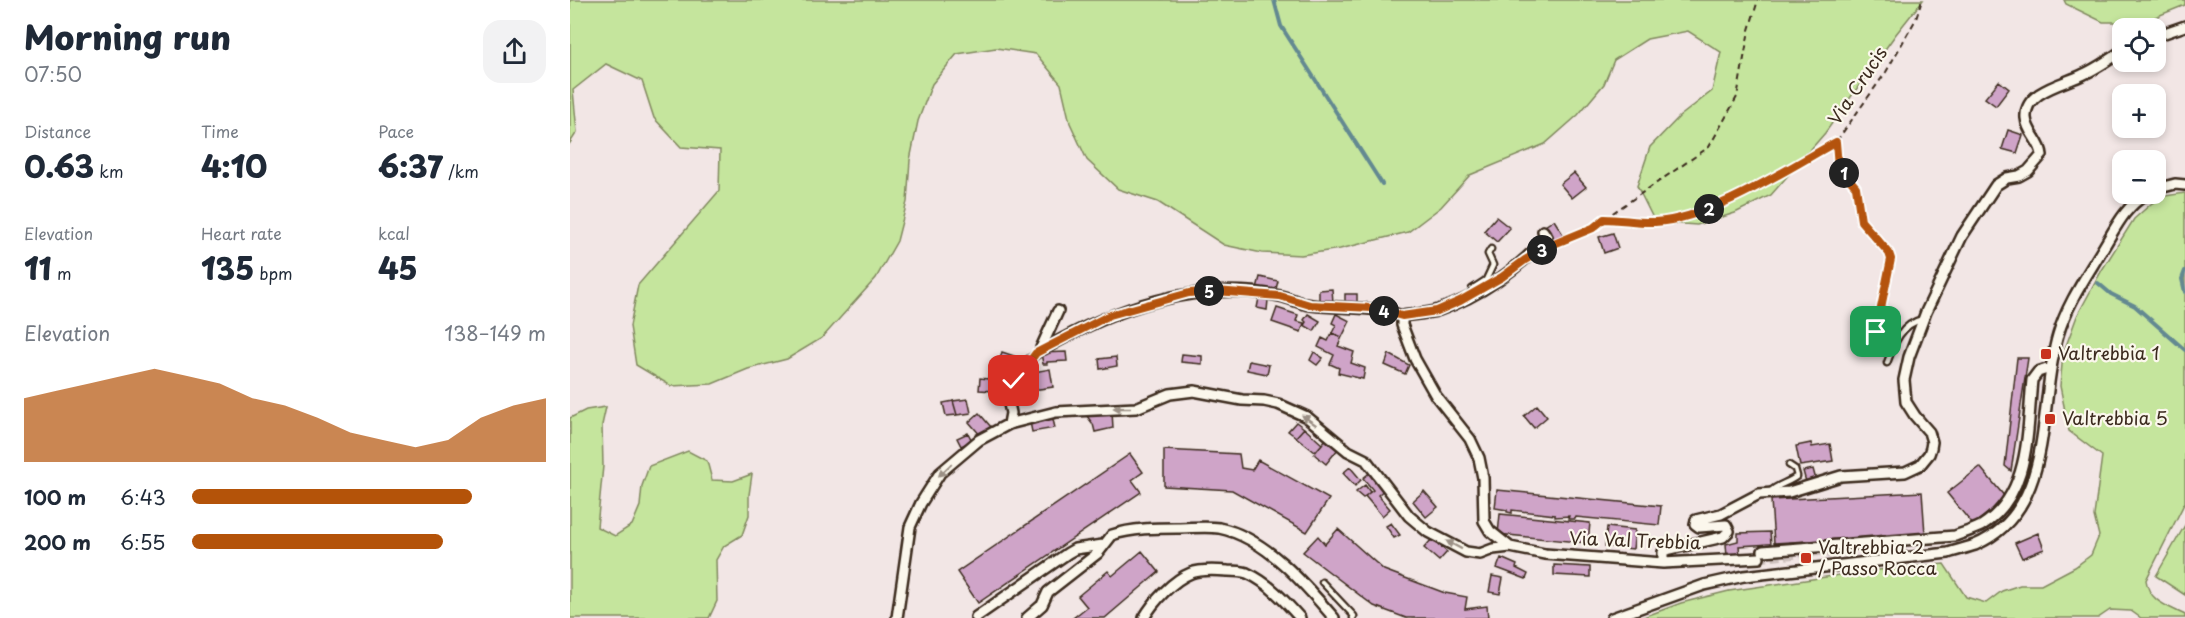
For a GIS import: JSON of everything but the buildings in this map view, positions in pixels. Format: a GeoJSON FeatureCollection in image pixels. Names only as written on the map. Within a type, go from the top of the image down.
{"type":"FeatureCollection","features":[{"type":"Feature","properties":{"kind":"street"},"geometry":{"type":"LineString","coordinates":[[2166,33],[2185,26]]}},
{"type":"Feature","properties":{"kind":"street"},"geometry":{"type":"LineString","coordinates":[[1663,563],[1662,555],[1666,550],[1727,535],[1729,531],[1726,525],[1696,526],[1696,520],[1721,514],[1759,494],[1789,492],[1841,476],[1905,472],[1913,469],[1925,459],[1931,448],[1931,436],[1906,402],[1904,380],[1909,357],[1923,319],[1962,236],[1996,185],[2007,177],[2019,176],[2028,171],[2042,155],[2042,149],[2027,128],[2025,114],[2030,103],[2041,93],[2083,75],[2112,57]]}},
{"type":"Feature","properties":{"kind":"street"},"geometry":{"type":"LineString","coordinates":[[2166,186],[2185,185]]}},
{"type":"Feature","properties":{"kind":"street"},"geometry":{"type":"LineString","coordinates":[[1612,618],[1704,585],[1744,576],[1833,561],[1948,553],[1976,544],[1999,529],[2014,514],[2030,489],[2039,459],[2050,369],[2058,334],[2067,309],[2123,216],[2133,204]]}},
{"type":"Feature","properties":{"kind":"street"},"geometry":{"type":"LineString","coordinates":[[1009,424],[1011,413],[1009,404],[1014,370],[1030,361],[1036,353],[1110,315],[1148,303],[1198,292],[1216,291],[1280,296],[1310,305],[1372,308],[1402,316],[1437,311],[1502,277],[1525,260],[1547,237],[1543,231]]}},
{"type":"Feature","properties":{"kind":"street"},"geometry":{"type":"LineString","coordinates":[[1044,349],[1041,348],[1042,345],[1058,311]]}},
{"type":"Feature","properties":{"kind":"street"},"geometry":{"type":"LineString","coordinates":[[1402,316],[1402,325],[1415,359],[1436,396],[1470,439],[1475,449],[1483,478],[1484,521],[1490,531],[1510,547]]}},
{"type":"Feature","properties":{"kind":"street","name":"Via Val Trebbia"},"geometry":{"type":"LineString","coordinates":[[1510,547],[1545,554],[1663,563],[1761,555],[1824,546],[1955,536],[1980,526],[2001,509],[2012,494],[2024,463],[2032,380],[2038,372],[2050,369]]}},
{"type":"Feature","properties":{"kind":"street"},"geometry":{"type":"LineString","coordinates":[[897,618],[910,527],[921,503],[940,473],[979,440],[1009,424],[1056,412],[1136,408],[1170,394],[1194,391],[1278,404],[1306,417],[1348,451],[1366,460],[1409,516],[1428,532],[1472,553],[1480,554],[1493,549],[1510,547]]}},
{"type":"Feature","properties":{"kind":"street"},"geometry":{"type":"LineString","coordinates":[[1027,618],[1042,605],[1048,592],[1098,553],[1112,535],[1160,528],[1217,528],[1240,534],[1288,568],[1334,618]]}},
{"type":"Feature","properties":{"kind":"street"},"geometry":{"type":"LineString","coordinates":[[976,617],[1068,553],[1075,549],[1103,544]]}},
{"type":"Feature","properties":{"kind":"street"},"geometry":{"type":"LineString","coordinates":[[1144,618],[1152,604],[1191,573],[1217,570],[1244,572],[1262,581],[1280,595],[1300,618]]}},
{"type":"Feature","properties":{"kind":"lane"},"geometry":{"type":"LineString","coordinates":[[1472,294],[1472,289],[1486,280],[1493,265],[1488,254],[1491,249]]}},
{"type":"Feature","properties":{"kind":"lane"},"geometry":{"type":"LineString","coordinates":[[1887,363],[1900,335],[1911,324],[1923,319]]}},
{"type":"Feature","properties":{"kind":"lane"},"geometry":{"type":"LineString","coordinates":[[1770,492],[1797,476],[1795,469],[1790,465]]}},
{"type":"Feature","properties":{"kind":"lane"},"geometry":{"type":"LineString","coordinates":[[1322,582],[1354,616],[1353,618]]}},
{"type":"Feature","properties":{"kind":"path"},"geometry":{"type":"LineString","coordinates":[[1555,243],[1593,228],[1709,147],[1737,97],[1749,30],[1758,0]]}},
{"type":"Feature","properties":{"kind":"path","name":"Via Crucis"},"geometry":{"type":"LineString","coordinates":[[1604,219],[1655,222],[1717,206],[1836,142],[1886,72],[1916,19],[1922,0]]}},
{"type":"Feature","properties":{"kind":"path"},"geometry":{"type":"LineString","coordinates":[[1836,142],[1838,166],[1856,187],[1861,221],[1889,253],[1891,259],[1876,332],[1887,363]]}},
{"type":"Feature","properties":{"kind":"green space"},"geometry":{"type":"Polygon","coordinates":[[[570,0],[1923,0],[1825,133],[1771,195],[1735,213],[1697,225],[1655,222],[1637,186],[1650,147],[1679,117],[1712,91],[1721,52],[1688,31],[1647,39],[1614,60],[1604,84],[1578,115],[1545,144],[1470,175],[1441,207],[1408,232],[1340,249],[1301,255],[1262,253],[1224,245],[1158,202],[1118,189],[1087,160],[1070,123],[1061,84],[1036,54],[996,48],[957,54],[932,84],[918,121],[910,160],[907,202],[897,241],[876,278],[822,338],[787,359],[748,369],[712,384],[671,386],[636,365],[630,326],[638,285],[719,191],[720,150],[681,147],[654,118],[642,81],[606,64],[573,90],[577,132],[570,143],[570,0]]]}},
{"type":"Feature","properties":{"kind":"green space"},"geometry":{"type":"Polygon","coordinates":[[[2064,0],[2185,0],[2185,5],[2153,18],[2112,18],[2112,22],[2103,22],[2066,4],[2064,0]]]}},
{"type":"Feature","properties":{"kind":"green space"},"geometry":{"type":"Polygon","coordinates":[[[2185,193],[2185,502],[2146,580],[2155,598],[2185,615],[2185,618],[2141,618],[2131,611],[2110,610],[2098,618],[1641,618],[1681,603],[1729,591],[1867,571],[1944,564],[1966,597],[1986,603],[2002,591],[2020,585],[2041,585],[2075,567],[2091,555],[2099,536],[2094,516],[2102,456],[2069,431],[2060,386],[2063,354],[2077,316],[2134,219],[2151,204],[2166,204],[2166,196],[2185,193]]]}},
{"type":"Feature","properties":{"kind":"green space"},"geometry":{"type":"Polygon","coordinates":[[[606,407],[602,425],[603,466],[597,527],[615,536],[632,525],[640,506],[642,486],[649,466],[688,451],[707,461],[712,480],[733,481],[752,474],[749,515],[742,535],[724,546],[716,560],[717,601],[709,618],[570,618],[570,418],[586,410],[606,407]]]}},
{"type":"Feature","properties":{"kind":"green space"},"geometry":{"type":"Polygon","coordinates":[[[2185,525],[2185,595],[2156,576],[2185,525]]]}},
{"type":"Feature","properties":{"kind":"waterway"},"geometry":{"type":"LineString","coordinates":[[1274,0],[1281,26],[1382,184]]}},
{"type":"Feature","properties":{"kind":"waterway"},"geometry":{"type":"LineString","coordinates":[[2185,271],[2182,279],[2185,292]]}},
{"type":"Feature","properties":{"kind":"waterway"},"geometry":{"type":"LineString","coordinates":[[2098,283],[2111,294],[2135,306],[2185,350]]}},
{"type":"Feature","properties":{"kind":"tunnel"},"geometry":{"type":"LineString","coordinates":[[1759,558],[1825,551],[1830,552],[1832,557]]}},
{"type":"Feature","properties":{"kind":"place","name":"Valtrebbia 1"},"geometry":{"type":"Point","coordinates":[2046,354]}},
{"type":"Feature","properties":{"kind":"place","name":"Valtrebbia 5"},"geometry":{"type":"Point","coordinates":[2050,419]}},
{"type":"Feature","properties":{"kind":"place","name":"Valtrebbia 2 / Passo Rocca"},"geometry":{"type":"Point","coordinates":[1806,558]}},
{"type":"Feature","properties":{"kind":"route"},"geometry":{"type":"LineString","coordinates":[[1014,381],[1014,370],[1030,361],[1036,353],[1070,334],[1110,315],[1189,293],[1216,291],[1280,296],[1310,305],[1372,308],[1402,316],[1437,311],[1502,277],[1549,246],[1593,228],[1604,219],[1655,222],[1717,206],[1836,142],[1838,166],[1856,187],[1861,221],[1879,240],[1891,259],[1876,332]]}}]}
